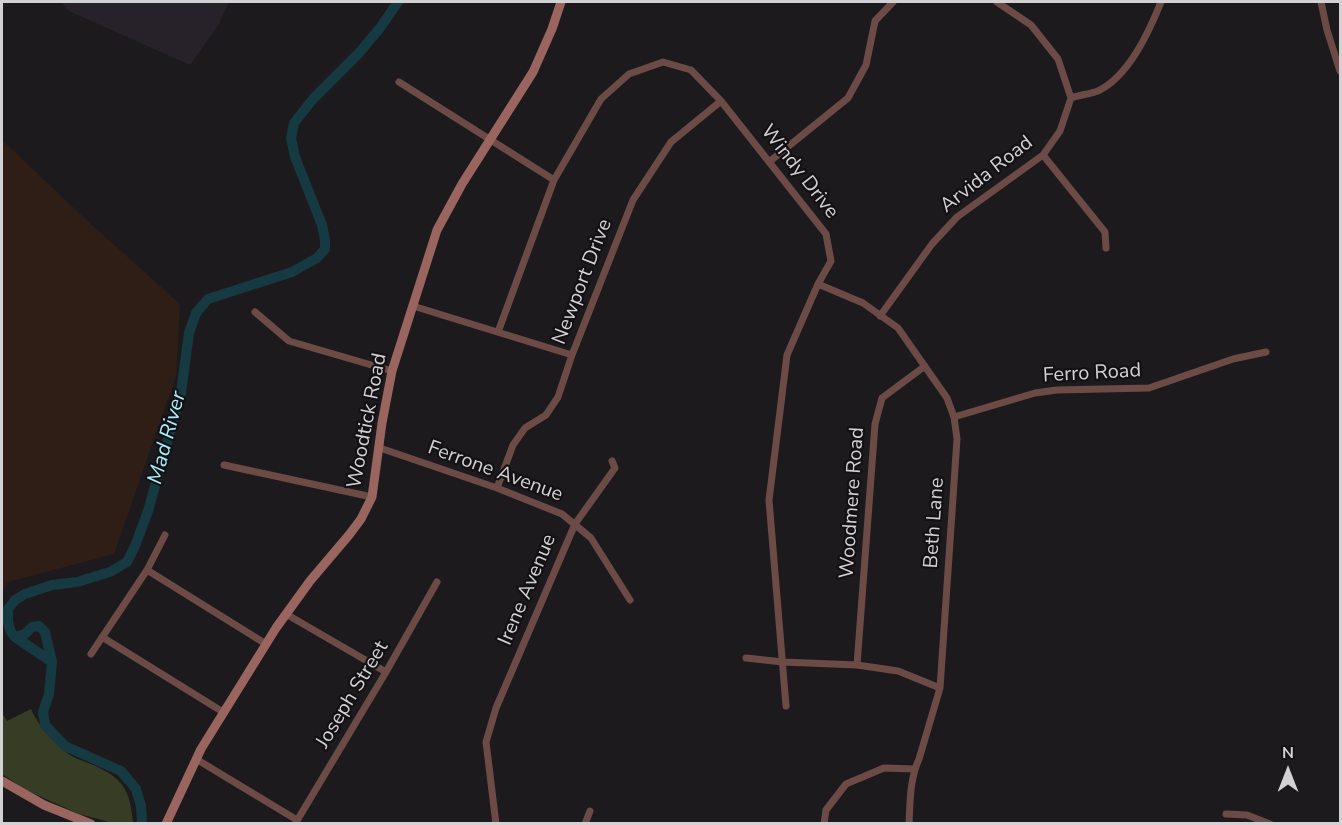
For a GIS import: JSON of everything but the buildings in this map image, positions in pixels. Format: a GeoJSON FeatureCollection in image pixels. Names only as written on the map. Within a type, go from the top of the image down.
{"type":"FeatureCollection","features":[{"type":"Feature","properties":{"kind":"main road","name":"Woodtick Road"},"geometry":{"type":"LineString","coordinates":[[166,824],[196,759],[223,712],[286,614],[361,519],[372,497],[392,371],[437,230],[462,184],[533,72],[561,2]]}},
{"type":"Feature","properties":{"kind":"main road"},"geometry":{"type":"LineString","coordinates":[[2,781],[44,805],[91,824]]}},
{"type":"Feature","properties":{"kind":"street"},"geometry":{"type":"LineString","coordinates":[[770,162],[848,98],[866,65],[875,21],[893,2]]}},
{"type":"Feature","properties":{"kind":"street"},"geometry":{"type":"LineString","coordinates":[[997,2],[1030,25],[1058,58],[1071,98],[1097,91],[1116,79],[1136,53],[1154,21],[1161,2]]}},
{"type":"Feature","properties":{"kind":"street"},"geometry":{"type":"LineString","coordinates":[[1321,2],[1327,30],[1341,71]]}},
{"type":"Feature","properties":{"kind":"street","name":"Windy Drive"},"geometry":{"type":"LineString","coordinates":[[498,332],[554,180],[601,99],[629,74],[663,62],[691,70],[721,101],[826,234],[831,261],[818,284],[787,355],[769,500],[786,706]]}},
{"type":"Feature","properties":{"kind":"street"},"geometry":{"type":"LineString","coordinates":[[399,82],[554,180]]}},
{"type":"Feature","properties":{"kind":"street","name":"Arvida Road"},"geometry":{"type":"LineString","coordinates":[[880,316],[932,244],[957,217],[1043,155],[1060,131],[1071,98]]}},
{"type":"Feature","properties":{"kind":"street","name":"Newport Drive"},"geometry":{"type":"LineString","coordinates":[[497,488],[513,445],[525,428],[546,415],[558,397],[572,355],[633,201],[670,142],[721,101]]}},
{"type":"Feature","properties":{"kind":"street"},"geometry":{"type":"LineString","coordinates":[[1043,155],[1105,232],[1106,248]]}},
{"type":"Feature","properties":{"kind":"street","name":"Beth Lane"},"geometry":{"type":"LineString","coordinates":[[818,284],[863,303],[897,328],[947,398],[954,417],[957,439],[940,688],[914,769],[909,824]]}},
{"type":"Feature","properties":{"kind":"street"},"geometry":{"type":"LineString","coordinates":[[413,306],[572,355]]}},
{"type":"Feature","properties":{"kind":"street"},"geometry":{"type":"LineString","coordinates":[[255,312],[289,341],[392,371]]}},
{"type":"Feature","properties":{"kind":"street","name":"Ferro Road"},"geometry":{"type":"LineString","coordinates":[[954,417],[1035,393],[1057,390],[1149,388],[1233,359],[1266,352]]}},
{"type":"Feature","properties":{"kind":"street","name":"Woodmere Road"},"geometry":{"type":"LineString","coordinates":[[857,665],[875,424],[882,398],[925,366]]}},
{"type":"Feature","properties":{"kind":"street","name":"Ferrone Avenue"},"geometry":{"type":"LineString","coordinates":[[380,448],[497,488],[562,514],[591,538],[630,600]]}},
{"type":"Feature","properties":{"kind":"street","name":"Irene Avenue"},"geometry":{"type":"LineString","coordinates":[[496,824],[486,742],[496,708],[575,524],[615,468],[612,461]]}},
{"type":"Feature","properties":{"kind":"street"},"geometry":{"type":"LineString","coordinates":[[224,465],[372,497]]}},
{"type":"Feature","properties":{"kind":"street"},"geometry":{"type":"LineString","coordinates":[[91,654],[147,570],[165,535]]}},
{"type":"Feature","properties":{"kind":"street"},"geometry":{"type":"LineString","coordinates":[[147,570],[266,644]]}},
{"type":"Feature","properties":{"kind":"street","name":"Joseph Street"},"geometry":{"type":"LineString","coordinates":[[296,821],[386,672],[437,582]]}},
{"type":"Feature","properties":{"kind":"street"},"geometry":{"type":"LineString","coordinates":[[286,614],[386,672]]}},
{"type":"Feature","properties":{"kind":"street"},"geometry":{"type":"LineString","coordinates":[[102,637],[223,712]]}},
{"type":"Feature","properties":{"kind":"street"},"geometry":{"type":"LineString","coordinates":[[746,658],[857,665],[898,671],[940,688]]}},
{"type":"Feature","properties":{"kind":"street"},"geometry":{"type":"LineString","coordinates":[[196,759],[296,821]]}},
{"type":"Feature","properties":{"kind":"street"},"geometry":{"type":"LineString","coordinates":[[824,824],[826,810],[846,784],[884,768],[914,769]]}},
{"type":"Feature","properties":{"kind":"street"},"geometry":{"type":"LineString","coordinates":[[585,824],[590,811]]}},
{"type":"Feature","properties":{"kind":"street"},"geometry":{"type":"LineString","coordinates":[[1226,814],[1247,816],[1269,824]]}},
{"type":"Feature","properties":{"kind":"shaded area"},"geometry":{"type":"Polygon","coordinates":[[[61,2],[229,2],[219,24],[190,65],[69,11],[61,2]]]}},
{"type":"Feature","properties":{"kind":"shaded area"},"geometry":{"type":"Polygon","coordinates":[[[2,140],[180,304],[176,376],[114,554],[8,582],[2,591],[2,140]]]}},
{"type":"Feature","properties":{"kind":"green space"},"geometry":{"type":"Polygon","coordinates":[[[31,709],[42,728],[64,751],[102,769],[118,780],[130,801],[133,823],[113,823],[79,814],[26,790],[2,774],[2,713],[7,721],[31,709]]]}},
{"type":"Feature","properties":{"kind":"waterway","name":"Mad River"},"geometry":{"type":"LineString","coordinates":[[142,824],[141,806],[136,789],[121,771],[65,746],[45,725],[43,712],[49,694],[52,662],[45,632],[39,626],[32,627],[25,634],[15,637],[8,622],[8,609],[15,600],[25,594],[52,585],[77,582],[110,572],[127,562],[148,511],[181,393],[189,333],[196,313],[208,299],[292,272],[317,258],[325,249],[322,225],[295,157],[291,138],[294,123],[313,99],[359,53],[398,2]]}},
{"type":"Feature","properties":{"kind":"waterway"},"geometry":{"type":"LineString","coordinates":[[15,637],[52,662]]}}]}
